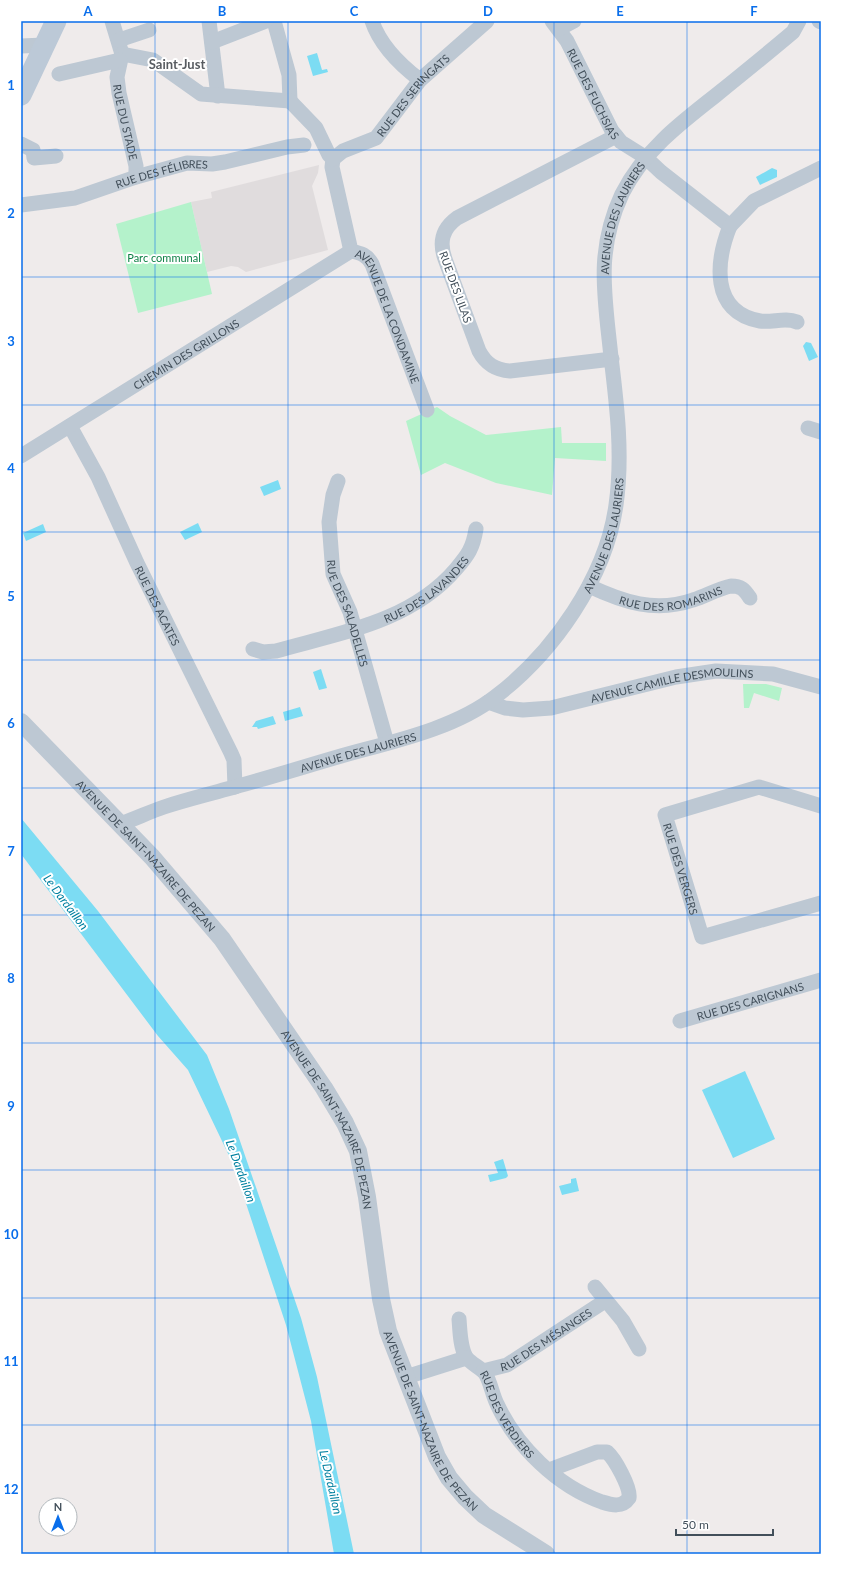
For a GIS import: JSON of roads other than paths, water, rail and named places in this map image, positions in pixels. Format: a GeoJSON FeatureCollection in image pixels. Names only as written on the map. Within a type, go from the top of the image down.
{"type":"FeatureCollection","features":[{"type":"Feature","properties":{"kind":"main road"},"geometry":{"type":"LineString","coordinates":[[21,95],[34,49],[56,21]]}},
{"type":"Feature","properties":{"kind":"street","name":"RUE DU STADE"},"geometry":{"type":"LineString","coordinates":[[112,21],[120,51],[117,77],[119,93],[136,166],[136,177]]}},
{"type":"Feature","properties":{"kind":"street"},"geometry":{"type":"LineString","coordinates":[[209,21],[218,96]]}},
{"type":"Feature","properties":{"kind":"street"},"geometry":{"type":"LineString","coordinates":[[212,42],[266,21]]}},
{"type":"Feature","properties":{"kind":"street"},"geometry":{"type":"LineString","coordinates":[[120,51],[153,60],[174,73],[193,90],[201,94],[290,101],[289,75],[274,21]]}},
{"type":"Feature","properties":{"kind":"street"},"geometry":{"type":"LineString","coordinates":[[372,21],[379,39],[401,64],[420,80]]}},
{"type":"Feature","properties":{"kind":"street","name":"RUE DES SERINGATS"},"geometry":{"type":"LineString","coordinates":[[333,160],[343,151],[376,138],[420,80],[486,21]]}},
{"type":"Feature","properties":{"kind":"street"},"geometry":{"type":"LineString","coordinates":[[555,25],[574,21]]}},
{"type":"Feature","properties":{"kind":"street","name":"AVENUE DES LAURIERS"},"geometry":{"type":"LineString","coordinates":[[120,824],[165,807],[387,743],[465,715],[488,702],[507,686],[545,648],[566,623],[588,586],[607,542],[616,507],[619,463],[619,426],[603,269],[606,241],[622,196],[645,157],[671,130],[793,32],[798,21]]}},
{"type":"Feature","properties":{"kind":"street","name":"RUE DES FUCHSIAS"},"geometry":{"type":"LineString","coordinates":[[555,25],[616,136],[621,142],[645,157],[730,226]]}},
{"type":"Feature","properties":{"kind":"street"},"geometry":{"type":"LineString","coordinates":[[59,74],[120,51],[149,30]]}},
{"type":"Feature","properties":{"kind":"street","name":"AVENUE DE LA CONDAMINE"},"geometry":{"type":"LineString","coordinates":[[290,101],[316,128],[314,142],[333,160],[332,167],[351,251],[360,253],[368,258],[372,264],[427,410]]}},
{"type":"Feature","properties":{"kind":"street","name":"RUE DES LILAS"},"geometry":{"type":"LineString","coordinates":[[612,359],[510,370],[494,368],[484,360],[479,350],[445,259],[441,244],[446,228],[456,218],[616,136]]}},
{"type":"Feature","properties":{"kind":"street","name":"RUE DES FÉLIBRES"},"geometry":{"type":"LineString","coordinates":[[21,205],[75,198],[136,177],[187,163],[212,164],[226,162],[314,142]]}},
{"type":"Feature","properties":{"kind":"street"},"geometry":{"type":"LineString","coordinates":[[21,144],[33,150],[34,158],[56,156]]}},
{"type":"Feature","properties":{"kind":"street"},"geometry":{"type":"LineString","coordinates":[[797,322],[785,319],[769,322],[740,314],[727,300],[721,286],[719,269],[721,251],[730,226],[754,201],[821,168]]}},
{"type":"Feature","properties":{"kind":"street","name":"CHEMIN DES GRILLONS"},"geometry":{"type":"LineString","coordinates":[[21,456],[351,251]]}},
{"type":"Feature","properties":{"kind":"street","name":"RUE DES ACATES"},"geometry":{"type":"LineString","coordinates":[[70,426],[98,477],[137,563],[234,760],[234,787]]}},
{"type":"Feature","properties":{"kind":"street","name":"RUE DES SALADELLES"},"geometry":{"type":"LineString","coordinates":[[338,481],[333,495],[329,515],[331,561],[337,585],[350,612],[387,743]]}},
{"type":"Feature","properties":{"kind":"street","name":"RUE DES LAVANDES"},"geometry":{"type":"LineString","coordinates":[[253,648],[263,652],[276,651],[389,618],[428,597],[445,582],[470,553],[476,529]]}},
{"type":"Feature","properties":{"kind":"street","name":"RUE DES ROMARINS"},"geometry":{"type":"LineString","coordinates":[[588,586],[627,602],[654,606],[681,604],[731,586],[744,588],[750,598]]}},
{"type":"Feature","properties":{"kind":"street","name":"AVENUE CAMILLE DESMOULINS"},"geometry":{"type":"LineString","coordinates":[[488,702],[505,708],[523,710],[566,706],[676,677],[710,672],[739,671],[773,674],[821,687]]}},
{"type":"Feature","properties":{"kind":"street"},"geometry":{"type":"LineString","coordinates":[[507,686],[523,710]]}},
{"type":"Feature","properties":{"kind":"street","name":"AVENUE DE SAINT-NAZAIRE DE PEZAN"},"geometry":{"type":"LineString","coordinates":[[21,722],[152,857],[222,940],[324,1088],[345,1123],[358,1151],[367,1197],[381,1299],[388,1331],[437,1457],[449,1478],[465,1498],[484,1516],[546,1554]]}},
{"type":"Feature","properties":{"kind":"street","name":"RUE DES VERGERS"},"geometry":{"type":"LineString","coordinates":[[821,806],[759,787],[665,815],[702,937],[821,903]]}},
{"type":"Feature","properties":{"kind":"street","name":"RUE DES CARIGNANS"},"geometry":{"type":"LineString","coordinates":[[680,1021],[821,980]]}},
{"type":"Feature","properties":{"kind":"street"},"geometry":{"type":"LineString","coordinates":[[595,1287],[623,1321],[639,1349]]}},
{"type":"Feature","properties":{"kind":"street","name":"RUE DES MÉSANGES"},"geometry":{"type":"LineString","coordinates":[[483,1371],[507,1365],[605,1301]]}},
{"type":"Feature","properties":{"kind":"street"},"geometry":{"type":"LineString","coordinates":[[406,1377],[466,1358],[458,1319]]}},
{"type":"Feature","properties":{"kind":"street","name":"RUE DES VERDIERS"},"geometry":{"type":"LineString","coordinates":[[466,1358],[483,1371],[491,1384],[496,1403],[510,1426],[530,1453],[549,1470],[581,1493],[615,1506],[624,1503],[629,1498],[628,1487],[607,1452],[597,1452],[549,1470]]}},
{"type":"Feature","properties":{"kind":"water"},"geometry":{"type":"Polygon","coordinates":[[[317,53],[322,70],[327,69],[328,72],[313,76],[307,56],[317,53]]]}},
{"type":"Feature","properties":{"kind":"water"},"geometry":{"type":"Polygon","coordinates":[[[772,168],[777,170],[777,177],[760,185],[756,177],[772,168]]]}},
{"type":"Feature","properties":{"kind":"water"},"geometry":{"type":"Polygon","coordinates":[[[806,342],[811,343],[818,357],[809,361],[803,346],[806,342]]]}},
{"type":"Feature","properties":{"kind":"water"},"geometry":{"type":"Polygon","coordinates":[[[278,480],[281,489],[264,496],[260,487],[278,480]]]}},
{"type":"Feature","properties":{"kind":"water"},"geometry":{"type":"Polygon","coordinates":[[[198,523],[202,532],[185,540],[180,532],[198,523]]]}},
{"type":"Feature","properties":{"kind":"water"},"geometry":{"type":"Polygon","coordinates":[[[43,524],[46,532],[26,541],[23,533],[43,524]]]}},
{"type":"Feature","properties":{"kind":"water"},"geometry":{"type":"Polygon","coordinates":[[[321,669],[327,688],[319,690],[313,672],[321,669]]]}},
{"type":"Feature","properties":{"kind":"water"},"geometry":{"type":"Polygon","coordinates":[[[300,707],[303,716],[285,721],[283,712],[300,707]]]}},
{"type":"Feature","properties":{"kind":"water"},"geometry":{"type":"Polygon","coordinates":[[[273,716],[276,724],[258,729],[257,727],[252,727],[256,721],[273,716]]]}},
{"type":"Feature","properties":{"kind":"water","name":"Le Dardaillon"},"geometry":{"type":"Polygon","coordinates":[[[21,818],[98,911],[207,1055],[229,1109],[301,1318],[317,1377],[354,1554],[334,1554],[311,1421],[286,1325],[233,1164],[188,1070],[158,1036],[21,854],[21,818]]]}},
{"type":"Feature","properties":{"kind":"water"},"geometry":{"type":"Polygon","coordinates":[[[745,1071],[775,1139],[733,1158],[702,1090],[745,1071]]]}},
{"type":"Feature","properties":{"kind":"water"},"geometry":{"type":"Polygon","coordinates":[[[503,1159],[508,1176],[506,1178],[490,1182],[488,1175],[498,1173],[494,1162],[503,1159]]]}},
{"type":"Feature","properties":{"kind":"water"},"geometry":{"type":"Polygon","coordinates":[[[576,1178],[579,1191],[562,1195],[559,1186],[571,1183],[571,1179],[576,1178]]]}},
{"type":"Feature","properties":{"kind":"district","name":"Saint-Just"},"geometry":{"type":"Point","coordinates":[177,64]}},
{"type":"Feature","properties":{"kind":"park label","name":"Parc communal"},"geometry":{"type":"Point","coordinates":[164,257]}}]}
